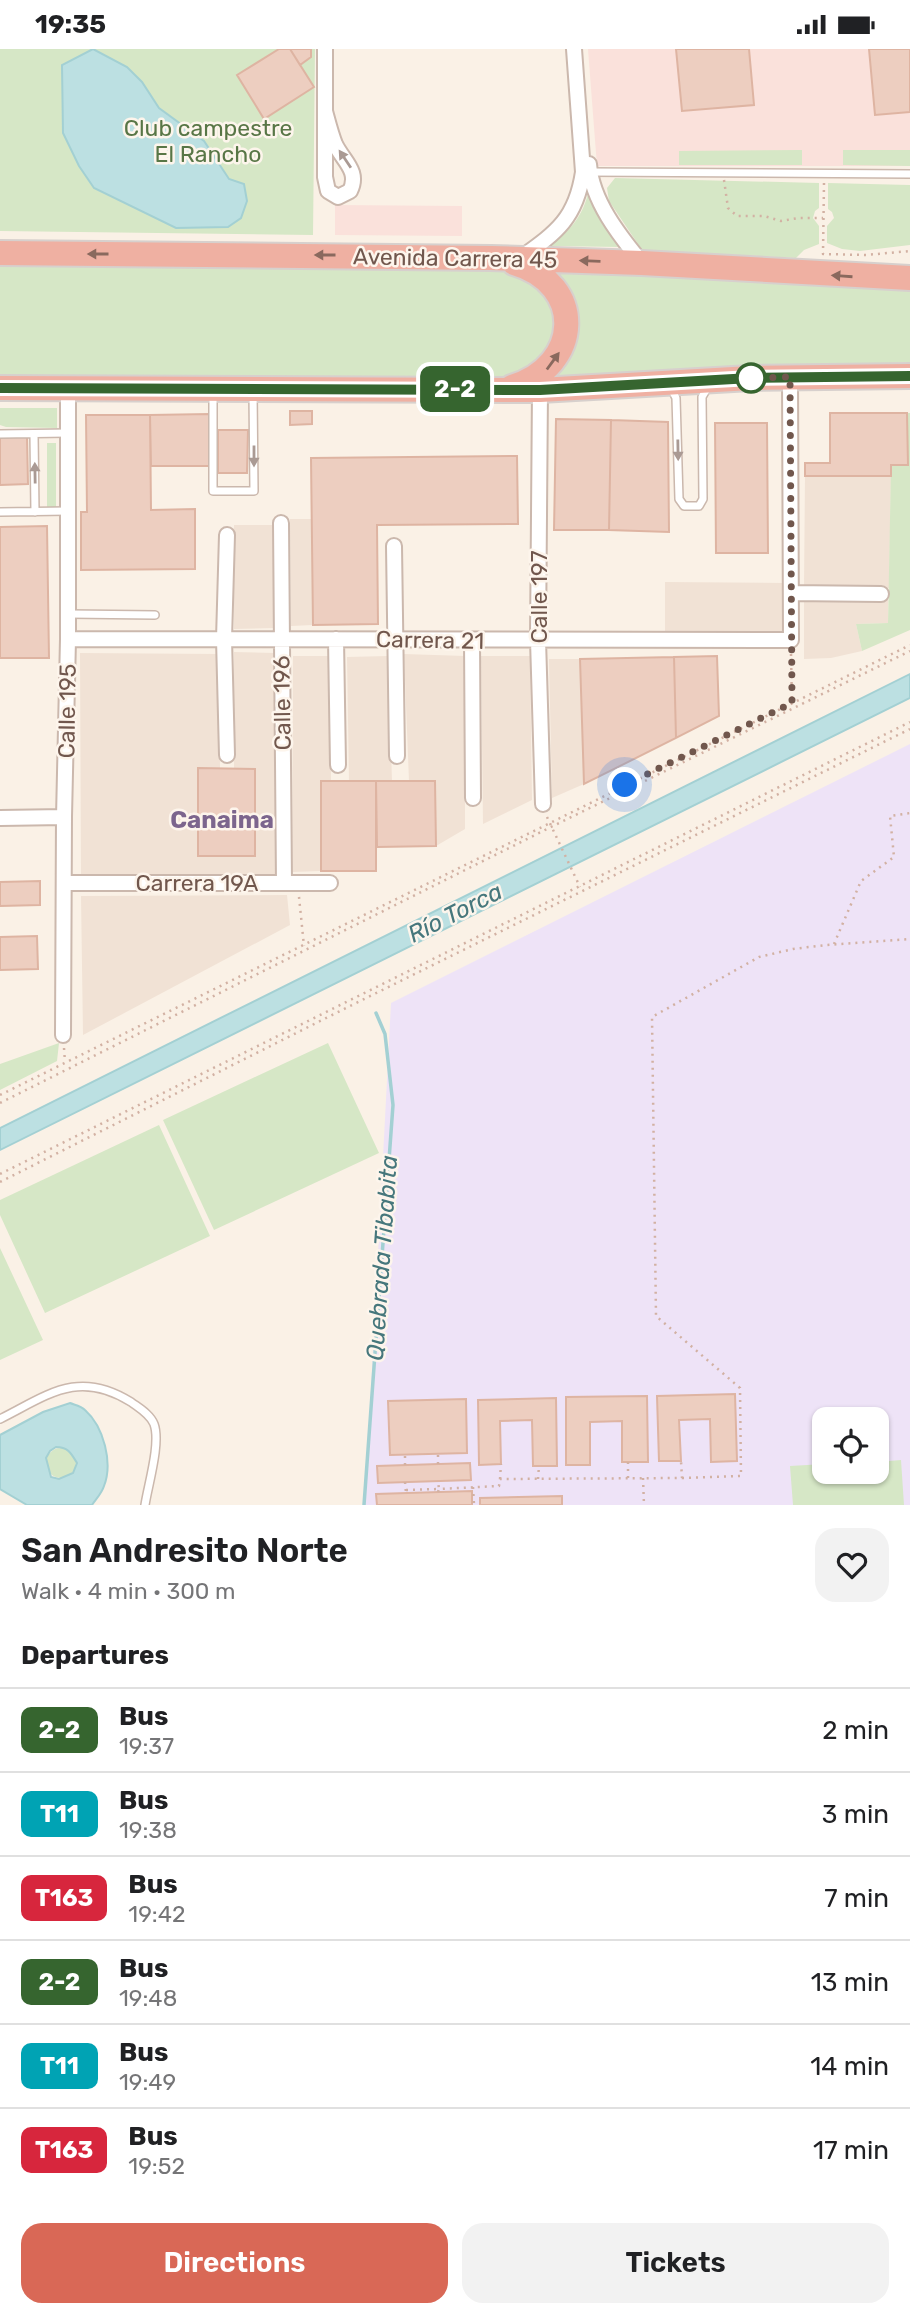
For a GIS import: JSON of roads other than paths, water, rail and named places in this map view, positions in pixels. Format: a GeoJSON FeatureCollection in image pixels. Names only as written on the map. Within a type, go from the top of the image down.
{"type":"FeatureCollection","features":[{"type":"Feature","properties":{"kind":"highway","name":"Avenida Carrera 45"},"geometry":{"type":"LineString","coordinates":[[0,253],[491,258],[642,263],[910,278]]}},
{"type":"Feature","properties":{"kind":"highway"},"geometry":{"type":"LineString","coordinates":[[491,258],[529,268],[545,278],[559,294],[565,313],[563,343],[548,369],[532,381],[494,390]]}},
{"type":"Feature","properties":{"kind":"highway"},"geometry":{"type":"LineString","coordinates":[[0,388],[540,390],[790,377],[910,376]]}},
{"type":"Feature","properties":{"kind":"street"},"geometry":{"type":"LineString","coordinates":[[325,49],[325,111],[325,184],[328,191],[338,197],[350,191],[354,177],[348,162],[336,146],[325,111]]}},
{"type":"Feature","properties":{"kind":"street"},"geometry":{"type":"LineString","coordinates":[[574,49],[586,172],[598,199],[642,263]]}},
{"type":"Feature","properties":{"kind":"street"},"geometry":{"type":"LineString","coordinates":[[519,259],[547,240],[568,217],[586,172],[581,49]]}},
{"type":"Feature","properties":{"kind":"street"},"geometry":{"type":"LineString","coordinates":[[790,377],[791,593],[881,594]]}},
{"type":"Feature","properties":{"kind":"street","name":"Calle 195"},"geometry":{"type":"LineString","coordinates":[[63,1035],[68,387]]}},
{"type":"Feature","properties":{"kind":"street","name":"Calle 197"},"geometry":{"type":"LineString","coordinates":[[540,390],[538,640],[543,804]]}},
{"type":"Feature","properties":{"kind":"street","name":"Calle 196"},"geometry":{"type":"LineString","coordinates":[[281,523],[282,639],[291,883]]}},
{"type":"Feature","properties":{"kind":"street"},"geometry":{"type":"LineString","coordinates":[[227,535],[224,639],[227,755]]}},
{"type":"Feature","properties":{"kind":"street"},"geometry":{"type":"LineString","coordinates":[[394,546],[397,756]]}},
{"type":"Feature","properties":{"kind":"street","name":"Carrera 21"},"geometry":{"type":"LineString","coordinates":[[68,639],[791,640],[791,593]]}},
{"type":"Feature","properties":{"kind":"street"},"geometry":{"type":"LineString","coordinates":[[336,639],[338,765]]}},
{"type":"Feature","properties":{"kind":"street"},"geometry":{"type":"LineString","coordinates":[[472,640],[472,798]]}},
{"type":"Feature","properties":{"kind":"street"},"geometry":{"type":"LineString","coordinates":[[0,818],[64,817]]}},
{"type":"Feature","properties":{"kind":"street","name":"Carrera 19A"},"geometry":{"type":"LineString","coordinates":[[64,883],[330,883]]}},
{"type":"Feature","properties":{"kind":"lane"},"geometry":{"type":"LineString","coordinates":[[586,172],[910,174]]}},
{"type":"Feature","properties":{"kind":"lane"},"geometry":{"type":"LineString","coordinates":[[668,384],[677,398],[679,499],[684,506],[699,506],[703,499],[702,397],[711,381]]}},
{"type":"Feature","properties":{"kind":"lane"},"geometry":{"type":"LineString","coordinates":[[213,388],[213,491],[254,491],[253,388]]}},
{"type":"Feature","properties":{"kind":"lane"},"geometry":{"type":"LineString","coordinates":[[0,434],[68,433]]}},
{"type":"Feature","properties":{"kind":"lane"},"geometry":{"type":"LineString","coordinates":[[34,434],[36,512]]}},
{"type":"Feature","properties":{"kind":"lane"},"geometry":{"type":"LineString","coordinates":[[0,512],[68,511]]}},
{"type":"Feature","properties":{"kind":"lane"},"geometry":{"type":"LineString","coordinates":[[68,614],[155,615]]}},
{"type":"Feature","properties":{"kind":"lane"},"geometry":{"type":"LineString","coordinates":[[0,1419],[55,1392],[78,1385],[97,1387],[122,1397],[145,1412],[154,1424],[156,1440],[145,1505]]}},
{"type":"Feature","properties":{"kind":"water"},"geometry":{"type":"Polygon","coordinates":[[[93,49],[127,67],[142,82],[159,108],[204,141],[229,179],[244,184],[247,201],[241,218],[228,227],[176,228],[94,188],[79,166],[63,133],[62,65],[93,49]]]}},
{"type":"Feature","properties":{"kind":"water","name":"Río Torca"},"geometry":{"type":"Polygon","coordinates":[[[910,674],[910,698],[0,1150],[0,1128],[910,674]]]}},
{"type":"Feature","properties":{"kind":"water"},"geometry":{"type":"Polygon","coordinates":[[[70,1403],[92,1417],[102,1435],[107,1456],[107,1477],[103,1489],[92,1505],[27,1505],[0,1489],[0,1435],[43,1412],[70,1403]],[[56,1447],[46,1458],[51,1477],[59,1479],[73,1473],[77,1463],[69,1451],[56,1447]]]}},
{"type":"Feature","properties":{"kind":"waterway","name":"Quebrada Tibabita"},"geometry":{"type":"LineString","coordinates":[[364,1505],[393,1105],[385,1034],[376,1013]]}},
{"type":"Feature","properties":{"kind":"district","name":"Canaima"},"geometry":{"type":"Point","coordinates":[222,820]}},
{"type":"Feature","properties":{"kind":"park label","name":"Club campestre El Rancho"},"geometry":{"type":"Point","coordinates":[208,141]}}]}
